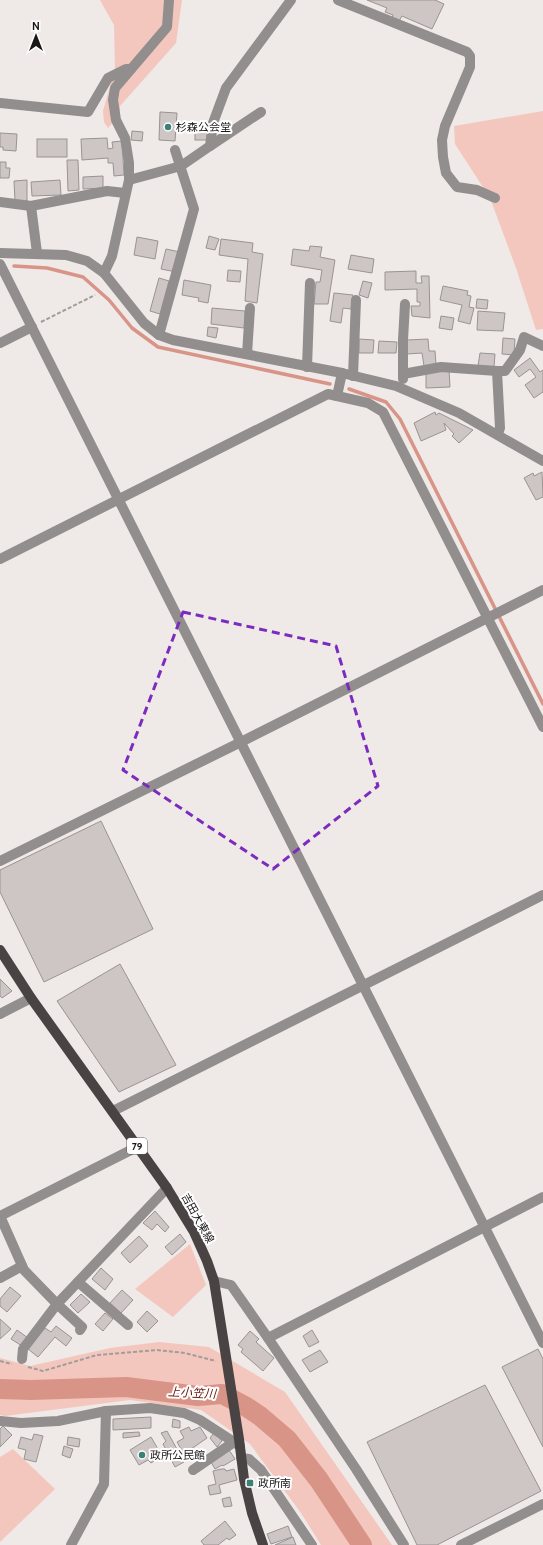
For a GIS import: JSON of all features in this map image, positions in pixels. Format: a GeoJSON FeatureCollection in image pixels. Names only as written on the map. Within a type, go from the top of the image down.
{"type":"FeatureCollection","features":[{"type":"Feature","properties":{"kind":"main road","name":"吉田大東線"},"geometry":{"type":"LineString","coordinates":[[0,950],[31,998],[167,1188],[194,1232],[207,1261],[214,1281],[238,1442],[249,1501],[263,1545]]}},
{"type":"Feature","properties":{"kind":"street"},"geometry":{"type":"LineString","coordinates":[[104,273],[112,256],[129,180],[129,163],[125,138],[116,120],[113,100],[115,88],[167,27],[169,0]]}},
{"type":"Feature","properties":{"kind":"street"},"geometry":{"type":"LineString","coordinates":[[210,146],[213,123],[226,88],[291,0]]}},
{"type":"Feature","properties":{"kind":"street"},"geometry":{"type":"LineString","coordinates":[[338,0],[467,52],[470,56],[470,67],[445,126],[442,140],[446,174],[457,187],[477,190],[495,198]]}},
{"type":"Feature","properties":{"kind":"street"},"geometry":{"type":"LineString","coordinates":[[0,103],[88,112],[108,78],[126,69],[131,70]]}},
{"type":"Feature","properties":{"kind":"street"},"geometry":{"type":"LineString","coordinates":[[129,180],[180,167],[261,112]]}},
{"type":"Feature","properties":{"kind":"street"},"geometry":{"type":"LineString","coordinates":[[159,335],[194,209],[175,150]]}},
{"type":"Feature","properties":{"kind":"street"},"geometry":{"type":"LineString","coordinates":[[0,202],[31,206],[107,191],[125,193]]}},
{"type":"Feature","properties":{"kind":"street"},"geometry":{"type":"LineString","coordinates":[[31,206],[37,253]]}},
{"type":"Feature","properties":{"kind":"street"},"geometry":{"type":"LineString","coordinates":[[0,252],[66,255],[87,261],[104,273],[144,323],[159,335],[173,340],[342,373],[401,388],[458,413],[498,434],[543,461]]}},
{"type":"Feature","properties":{"kind":"street"},"geometry":{"type":"LineString","coordinates":[[0,264],[543,1343]]}},
{"type":"Feature","properties":{"kind":"street"},"geometry":{"type":"LineString","coordinates":[[307,367],[310,283]]}},
{"type":"Feature","properties":{"kind":"street"},"geometry":{"type":"LineString","coordinates":[[353,376],[356,300]]}},
{"type":"Feature","properties":{"kind":"street"},"geometry":{"type":"LineString","coordinates":[[401,388],[403,374],[405,304]]}},
{"type":"Feature","properties":{"kind":"street"},"geometry":{"type":"LineString","coordinates":[[247,354],[250,308]]}},
{"type":"Feature","properties":{"kind":"street"},"geometry":{"type":"LineString","coordinates":[[0,343],[32,327]]}},
{"type":"Feature","properties":{"kind":"street"},"geometry":{"type":"LineString","coordinates":[[403,374],[441,367],[497,371],[505,370],[520,350],[524,337],[543,346]]}},
{"type":"Feature","properties":{"kind":"street"},"geometry":{"type":"LineString","coordinates":[[497,371],[500,428],[498,434]]}},
{"type":"Feature","properties":{"kind":"street"},"geometry":{"type":"LineString","coordinates":[[337,396],[342,373]]}},
{"type":"Feature","properties":{"kind":"street"},"geometry":{"type":"LineString","coordinates":[[0,559],[328,394],[368,403],[383,412],[490,616],[543,727]]}},
{"type":"Feature","properties":{"kind":"street"},"geometry":{"type":"LineString","coordinates":[[0,861],[543,590]]}},
{"type":"Feature","properties":{"kind":"street"},"geometry":{"type":"LineString","coordinates":[[112,1111],[362,984],[543,895]]}},
{"type":"Feature","properties":{"kind":"street"},"geometry":{"type":"LineString","coordinates":[[0,1014],[31,998]]}},
{"type":"Feature","properties":{"kind":"street"},"geometry":{"type":"LineString","coordinates":[[80,1330],[82,1327],[24,1270],[0,1216],[137,1146]]}},
{"type":"Feature","properties":{"kind":"street"},"geometry":{"type":"LineString","coordinates":[[19,1363],[23,1349],[57,1304],[167,1188]]}},
{"type":"Feature","properties":{"kind":"street"},"geometry":{"type":"LineString","coordinates":[[268,1338],[543,1197]]}},
{"type":"Feature","properties":{"kind":"street"},"geometry":{"type":"LineString","coordinates":[[0,1278],[22,1266]]}},
{"type":"Feature","properties":{"kind":"street"},"geometry":{"type":"LineString","coordinates":[[214,1281],[231,1285],[356,1469],[404,1545]]}},
{"type":"Feature","properties":{"kind":"street"},"geometry":{"type":"LineString","coordinates":[[78,1282],[128,1325]]}},
{"type":"Feature","properties":{"kind":"street"},"geometry":{"type":"LineString","coordinates":[[0,1421],[21,1423],[58,1421],[106,1411],[150,1408],[184,1414],[200,1420],[238,1442],[193,1470]]}},
{"type":"Feature","properties":{"kind":"street"},"geometry":{"type":"LineString","coordinates":[[71,1545],[104,1484],[106,1411]]}},
{"type":"Feature","properties":{"kind":"street"},"geometry":{"type":"LineString","coordinates":[[241,1458],[249,1459],[261,1470],[312,1545]]}},
{"type":"Feature","properties":{"kind":"street"},"geometry":{"type":"LineString","coordinates":[[461,1545],[543,1504]]}},
{"type":"Feature","properties":{"kind":"path"},"geometry":{"type":"LineString","coordinates":[[32,327],[95,295]]}},
{"type":"Feature","properties":{"kind":"path"},"geometry":{"type":"LineString","coordinates":[[0,1361],[19,1363],[43,1371],[97,1354],[157,1350],[185,1353],[227,1364]]}},
{"type":"Feature","properties":{"kind":"highlighted area"},"geometry":{"type":"Polygon","coordinates":[[[183,612],[336,646],[378,786],[273,869],[123,770],[183,612]]]}},
{"type":"Feature","properties":{"kind":"shaded area"},"geometry":{"type":"Polygon","coordinates":[[[100,0],[182,0],[176,43],[120,106],[120,114],[108,128],[104,122],[103,111],[115,68],[114,25],[100,0]]]}},
{"type":"Feature","properties":{"kind":"shaded area"},"geometry":{"type":"Polygon","coordinates":[[[543,111],[543,329],[536,330],[516,268],[490,198],[455,144],[454,126],[543,111]]]}},
{"type":"Feature","properties":{"kind":"shaded area"},"geometry":{"type":"Polygon","coordinates":[[[190,1244],[206,1285],[173,1317],[135,1289],[190,1244]]]}},
{"type":"Feature","properties":{"kind":"shaded area"},"geometry":{"type":"Polygon","coordinates":[[[159,1342],[209,1347],[285,1392],[392,1545],[321,1545],[301,1513],[250,1444],[201,1410],[130,1400],[5,1416],[0,1415],[0,1358],[30,1366],[110,1348],[159,1342]]]}},
{"type":"Feature","properties":{"kind":"shaded area"},"geometry":{"type":"Polygon","coordinates":[[[13,1449],[55,1489],[0,1542],[0,1457],[13,1449]]]}},
{"type":"Feature","properties":{"kind":"building"},"geometry":{"type":"Polygon","coordinates":[[[367,0],[435,0],[444,4],[432,29],[402,16],[399,21],[392,18],[393,15],[385,12],[387,8],[367,0]]]}},
{"type":"Feature","properties":{"kind":"building","name":"杉森公会堂"},"geometry":{"type":"Polygon","coordinates":[[[160,112],[177,113],[175,141],[159,140],[160,112]]]}},
{"type":"Feature","properties":{"kind":"building"},"geometry":{"type":"Polygon","coordinates":[[[195,123],[208,123],[208,140],[195,140],[195,123]]]}},
{"type":"Feature","properties":{"kind":"building"},"geometry":{"type":"Polygon","coordinates":[[[132,131],[143,132],[142,141],[131,140],[132,131]]]}},
{"type":"Feature","properties":{"kind":"building"},"geometry":{"type":"Polygon","coordinates":[[[0,133],[17,134],[16,151],[3,150],[3,147],[0,147],[0,133]]]}},
{"type":"Feature","properties":{"kind":"building"},"geometry":{"type":"Polygon","coordinates":[[[107,138],[108,149],[113,148],[112,142],[122,141],[124,175],[114,176],[113,163],[108,163],[108,158],[82,160],[81,139],[107,138]]]}},
{"type":"Feature","properties":{"kind":"building"},"geometry":{"type":"Polygon","coordinates":[[[37,139],[67,139],[67,157],[37,157],[37,139]]]}},
{"type":"Feature","properties":{"kind":"building"},"geometry":{"type":"Polygon","coordinates":[[[67,160],[78,160],[79,190],[68,191],[67,160]]]}},
{"type":"Feature","properties":{"kind":"building"},"geometry":{"type":"Polygon","coordinates":[[[0,162],[6,162],[6,168],[10,168],[9,178],[0,178],[0,162]]]}},
{"type":"Feature","properties":{"kind":"building"},"geometry":{"type":"Polygon","coordinates":[[[103,176],[103,188],[83,189],[83,177],[103,176]]]}},
{"type":"Feature","properties":{"kind":"building"},"geometry":{"type":"Polygon","coordinates":[[[27,180],[27,201],[15,201],[14,181],[27,180]]]}},
{"type":"Feature","properties":{"kind":"building"},"geometry":{"type":"Polygon","coordinates":[[[60,180],[61,195],[32,196],[31,182],[60,180]]]}},
{"type":"Feature","properties":{"kind":"building"},"geometry":{"type":"Polygon","coordinates":[[[209,236],[219,239],[215,250],[206,248],[209,236]]]}},
{"type":"Feature","properties":{"kind":"building"},"geometry":{"type":"Polygon","coordinates":[[[137,237],[158,241],[155,259],[134,255],[137,237]]]}},
{"type":"Feature","properties":{"kind":"building"},"geometry":{"type":"Polygon","coordinates":[[[221,239],[253,243],[252,252],[263,254],[257,303],[245,301],[248,259],[219,255],[221,239]]]}},
{"type":"Feature","properties":{"kind":"building"},"geometry":{"type":"Polygon","coordinates":[[[310,246],[322,247],[320,257],[335,260],[328,304],[314,304],[316,282],[320,282],[322,270],[291,265],[293,249],[309,251],[310,246]]]}},
{"type":"Feature","properties":{"kind":"building"},"geometry":{"type":"Polygon","coordinates":[[[166,249],[180,252],[176,272],[161,269],[166,249]]]}},
{"type":"Feature","properties":{"kind":"building"},"geometry":{"type":"Polygon","coordinates":[[[351,255],[374,259],[372,273],[348,269],[351,255]]]}},
{"type":"Feature","properties":{"kind":"building"},"geometry":{"type":"Polygon","coordinates":[[[228,270],[241,271],[240,282],[227,281],[228,270]]]}},
{"type":"Feature","properties":{"kind":"building"},"geometry":{"type":"Polygon","coordinates":[[[416,271],[416,283],[422,283],[421,276],[429,276],[430,318],[412,316],[411,306],[420,306],[420,302],[417,302],[417,289],[385,290],[385,272],[416,271]]]}},
{"type":"Feature","properties":{"kind":"building"},"geometry":{"type":"Polygon","coordinates":[[[159,278],[169,281],[160,314],[150,311],[159,278]]]}},
{"type":"Feature","properties":{"kind":"building"},"geometry":{"type":"Polygon","coordinates":[[[184,280],[211,285],[208,303],[198,301],[199,298],[182,295],[184,280]]]}},
{"type":"Feature","properties":{"kind":"building"},"geometry":{"type":"Polygon","coordinates":[[[363,281],[372,283],[368,298],[359,295],[363,281]]]}},
{"type":"Feature","properties":{"kind":"building"},"geometry":{"type":"Polygon","coordinates":[[[443,286],[468,291],[467,295],[471,296],[469,307],[474,308],[470,324],[458,321],[462,305],[440,300],[443,286]]]}},
{"type":"Feature","properties":{"kind":"building"},"geometry":{"type":"Polygon","coordinates":[[[334,293],[353,295],[351,309],[343,308],[341,323],[330,321],[334,293]]]}},
{"type":"Feature","properties":{"kind":"building"},"geometry":{"type":"Polygon","coordinates":[[[477,299],[488,300],[487,309],[476,308],[477,299]]]}},
{"type":"Feature","properties":{"kind":"building"},"geometry":{"type":"Polygon","coordinates":[[[212,308],[245,311],[244,328],[211,324],[212,308]]]}},
{"type":"Feature","properties":{"kind":"building"},"geometry":{"type":"Polygon","coordinates":[[[478,311],[505,313],[503,331],[477,330],[478,311]]]}},
{"type":"Feature","properties":{"kind":"building"},"geometry":{"type":"Polygon","coordinates":[[[441,316],[454,318],[452,330],[439,328],[441,316]]]}},
{"type":"Feature","properties":{"kind":"building"},"geometry":{"type":"Polygon","coordinates":[[[208,327],[218,328],[216,338],[207,336],[208,327]]]}},
{"type":"Feature","properties":{"kind":"building"},"geometry":{"type":"Polygon","coordinates":[[[503,338],[515,339],[514,355],[502,354],[503,338]]]}},
{"type":"Feature","properties":{"kind":"building"},"geometry":{"type":"Polygon","coordinates":[[[359,339],[374,340],[373,353],[359,353],[359,339]]]}},
{"type":"Feature","properties":{"kind":"building"},"geometry":{"type":"Polygon","coordinates":[[[428,339],[429,351],[435,351],[436,364],[424,366],[422,353],[407,354],[407,340],[428,339]]]}},
{"type":"Feature","properties":{"kind":"building"},"geometry":{"type":"Polygon","coordinates":[[[379,341],[397,342],[396,353],[378,353],[379,341]]]}},
{"type":"Feature","properties":{"kind":"building"},"geometry":{"type":"Polygon","coordinates":[[[480,353],[495,354],[494,367],[478,366],[480,353]]]}},
{"type":"Feature","properties":{"kind":"building"},"geometry":{"type":"Polygon","coordinates":[[[530,358],[540,372],[543,370],[543,392],[534,398],[525,385],[536,377],[530,369],[519,377],[514,370],[530,358]]]}},
{"type":"Feature","properties":{"kind":"building"},"geometry":{"type":"Polygon","coordinates":[[[449,370],[450,387],[426,388],[426,371],[449,370]]]}},
{"type":"Feature","properties":{"kind":"building"},"geometry":{"type":"Polygon","coordinates":[[[435,412],[436,415],[439,413],[473,430],[459,443],[452,436],[454,434],[444,423],[446,430],[421,441],[414,423],[435,412]]]}},
{"type":"Feature","properties":{"kind":"building"},"geometry":{"type":"Polygon","coordinates":[[[542,472],[543,497],[536,500],[524,478],[533,473],[534,476],[542,472]]]}},
{"type":"Feature","properties":{"kind":"building"},"geometry":{"type":"Polygon","coordinates":[[[101,821],[153,929],[44,982],[0,892],[0,870],[101,821]]]}},
{"type":"Feature","properties":{"kind":"building"},"geometry":{"type":"Polygon","coordinates":[[[120,964],[176,1065],[119,1092],[57,1001],[120,964]]]}},
{"type":"Feature","properties":{"kind":"building"},"geometry":{"type":"Polygon","coordinates":[[[0,979],[12,991],[2,998],[0,996],[0,979]]]}},
{"type":"Feature","properties":{"kind":"building"},"geometry":{"type":"Polygon","coordinates":[[[155,1211],[169,1227],[165,1232],[157,1224],[152,1230],[143,1223],[155,1211]]]}},
{"type":"Feature","properties":{"kind":"building"},"geometry":{"type":"Polygon","coordinates":[[[180,1234],[186,1242],[172,1255],[165,1247],[180,1234]]]}},
{"type":"Feature","properties":{"kind":"building"},"geometry":{"type":"Polygon","coordinates":[[[139,1236],[148,1246],[130,1263],[121,1253],[139,1236]]]}},
{"type":"Feature","properties":{"kind":"building"},"geometry":{"type":"Polygon","coordinates":[[[101,1268],[113,1279],[105,1290],[92,1279],[101,1268]]]}},
{"type":"Feature","properties":{"kind":"building"},"geometry":{"type":"Polygon","coordinates":[[[10,1287],[21,1296],[7,1312],[0,1306],[0,1299],[10,1287]]]}},
{"type":"Feature","properties":{"kind":"building"},"geometry":{"type":"Polygon","coordinates":[[[122,1290],[133,1300],[121,1313],[110,1303],[122,1290]]]}},
{"type":"Feature","properties":{"kind":"building"},"geometry":{"type":"Polygon","coordinates":[[[81,1294],[90,1302],[78,1313],[70,1305],[81,1294]]]}},
{"type":"Feature","properties":{"kind":"building"},"geometry":{"type":"Polygon","coordinates":[[[147,1311],[158,1321],[147,1332],[137,1322],[147,1311]]]}},
{"type":"Feature","properties":{"kind":"building"},"geometry":{"type":"Polygon","coordinates":[[[105,1313],[113,1319],[103,1331],[95,1324],[105,1313]]]}},
{"type":"Feature","properties":{"kind":"building"},"geometry":{"type":"Polygon","coordinates":[[[0,1319],[11,1329],[0,1339],[0,1319]]]}},
{"type":"Feature","properties":{"kind":"building"},"geometry":{"type":"Polygon","coordinates":[[[56,1326],[72,1338],[66,1346],[55,1337],[38,1357],[28,1349],[45,1328],[51,1332],[56,1326]]]}},
{"type":"Feature","properties":{"kind":"building"},"geometry":{"type":"Polygon","coordinates":[[[17,1330],[28,1338],[22,1346],[11,1339],[17,1330]]]}},
{"type":"Feature","properties":{"kind":"building"},"geometry":{"type":"Polygon","coordinates":[[[312,1330],[319,1342],[309,1347],[303,1336],[312,1330]]]}},
{"type":"Feature","properties":{"kind":"building"},"geometry":{"type":"Polygon","coordinates":[[[250,1331],[259,1339],[256,1342],[274,1358],[263,1371],[241,1352],[243,1349],[238,1345],[250,1331]]]}},
{"type":"Feature","properties":{"kind":"building"},"geometry":{"type":"Polygon","coordinates":[[[538,1349],[543,1359],[543,1447],[502,1367],[538,1349]]]}},
{"type":"Feature","properties":{"kind":"building"},"geometry":{"type":"Polygon","coordinates":[[[320,1350],[328,1362],[310,1372],[302,1360],[320,1350]]]}},
{"type":"Feature","properties":{"kind":"building"},"geometry":{"type":"Polygon","coordinates":[[[485,1385],[541,1491],[437,1545],[417,1545],[367,1442],[485,1385]]]}},
{"type":"Feature","properties":{"kind":"building"},"geometry":{"type":"Polygon","coordinates":[[[151,1417],[151,1428],[113,1430],[113,1419],[151,1417]]]}},
{"type":"Feature","properties":{"kind":"building"},"geometry":{"type":"Polygon","coordinates":[[[173,1419],[180,1421],[180,1428],[172,1427],[173,1419]]]}},
{"type":"Feature","properties":{"kind":"building"},"geometry":{"type":"Polygon","coordinates":[[[3,1426],[12,1435],[0,1447],[0,1429],[3,1426]]]}},
{"type":"Feature","properties":{"kind":"building"},"geometry":{"type":"Polygon","coordinates":[[[189,1427],[191,1431],[200,1427],[207,1438],[184,1454],[177,1442],[184,1438],[180,1431],[189,1427]]]}},
{"type":"Feature","properties":{"kind":"building"},"geometry":{"type":"Polygon","coordinates":[[[167,1431],[184,1462],[175,1467],[163,1444],[166,1441],[161,1433],[167,1431]]]}},
{"type":"Feature","properties":{"kind":"building"},"geometry":{"type":"Polygon","coordinates":[[[139,1432],[140,1436],[123,1438],[123,1433],[139,1432]]]}},
{"type":"Feature","properties":{"kind":"building"},"geometry":{"type":"Polygon","coordinates":[[[214,1433],[222,1441],[217,1447],[210,1438],[214,1433]]]}},
{"type":"Feature","properties":{"kind":"building"},"geometry":{"type":"Polygon","coordinates":[[[34,1434],[43,1436],[36,1462],[24,1459],[26,1450],[18,1448],[21,1437],[32,1440],[34,1434]]]}},
{"type":"Feature","properties":{"kind":"building"},"geometry":{"type":"Polygon","coordinates":[[[68,1437],[80,1439],[79,1447],[67,1445],[68,1437]]]}},
{"type":"Feature","properties":{"kind":"building"},"geometry":{"type":"Polygon","coordinates":[[[151,1437],[162,1456],[151,1463],[148,1460],[139,1465],[130,1450],[151,1437]]]}},
{"type":"Feature","properties":{"kind":"building"},"geometry":{"type":"Polygon","coordinates":[[[64,1446],[73,1449],[70,1458],[62,1455],[64,1446]]]}},
{"type":"Feature","properties":{"kind":"building"},"geometry":{"type":"Polygon","coordinates":[[[229,1450],[235,1459],[215,1469],[211,1462],[229,1450]]]}},
{"type":"Feature","properties":{"kind":"building"},"geometry":{"type":"Polygon","coordinates":[[[225,1469],[226,1471],[234,1469],[237,1480],[219,1485],[221,1493],[210,1495],[208,1486],[216,1484],[213,1471],[225,1469]]]}},
{"type":"Feature","properties":{"kind":"building"},"geometry":{"type":"Polygon","coordinates":[[[230,1497],[232,1506],[224,1507],[222,1499],[230,1497]]]}},
{"type":"Feature","properties":{"kind":"building"},"geometry":{"type":"Polygon","coordinates":[[[225,1521],[236,1535],[229,1540],[227,1538],[218,1545],[204,1545],[201,1541],[225,1521]]]}},
{"type":"Feature","properties":{"kind":"building"},"geometry":{"type":"Polygon","coordinates":[[[288,1526],[292,1537],[271,1544],[267,1534],[288,1526]]]}},
{"type":"Feature","properties":{"kind":"building"},"geometry":{"type":"Polygon","coordinates":[[[293,1537],[296,1545],[275,1545],[293,1537]]]}},
{"type":"Feature","properties":{"kind":"waterway"},"geometry":{"type":"LineString","coordinates":[[14,266],[47,268],[83,277],[109,300],[132,328],[158,347],[330,384]]}},
{"type":"Feature","properties":{"kind":"waterway"},"geometry":{"type":"LineString","coordinates":[[349,389],[386,402],[400,419],[543,704]]}},
{"type":"Feature","properties":{"kind":"waterway","name":"上小笠川"},"geometry":{"type":"LineString","coordinates":[[0,1389],[31,1390],[126,1387],[198,1396],[222,1394],[260,1416],[287,1439],[319,1480],[362,1545]]}},
{"type":"Feature","properties":{"kind":"place","name":"杉森公会堂"},"geometry":{"type":"Point","coordinates":[168,127]}},
{"type":"Feature","properties":{"kind":"place","name":"政所公民館"},"geometry":{"type":"Point","coordinates":[142,1455]}},
{"type":"Feature","properties":{"kind":"place","name":"政所南"},"geometry":{"type":"Point","coordinates":[250,1483]}}]}
